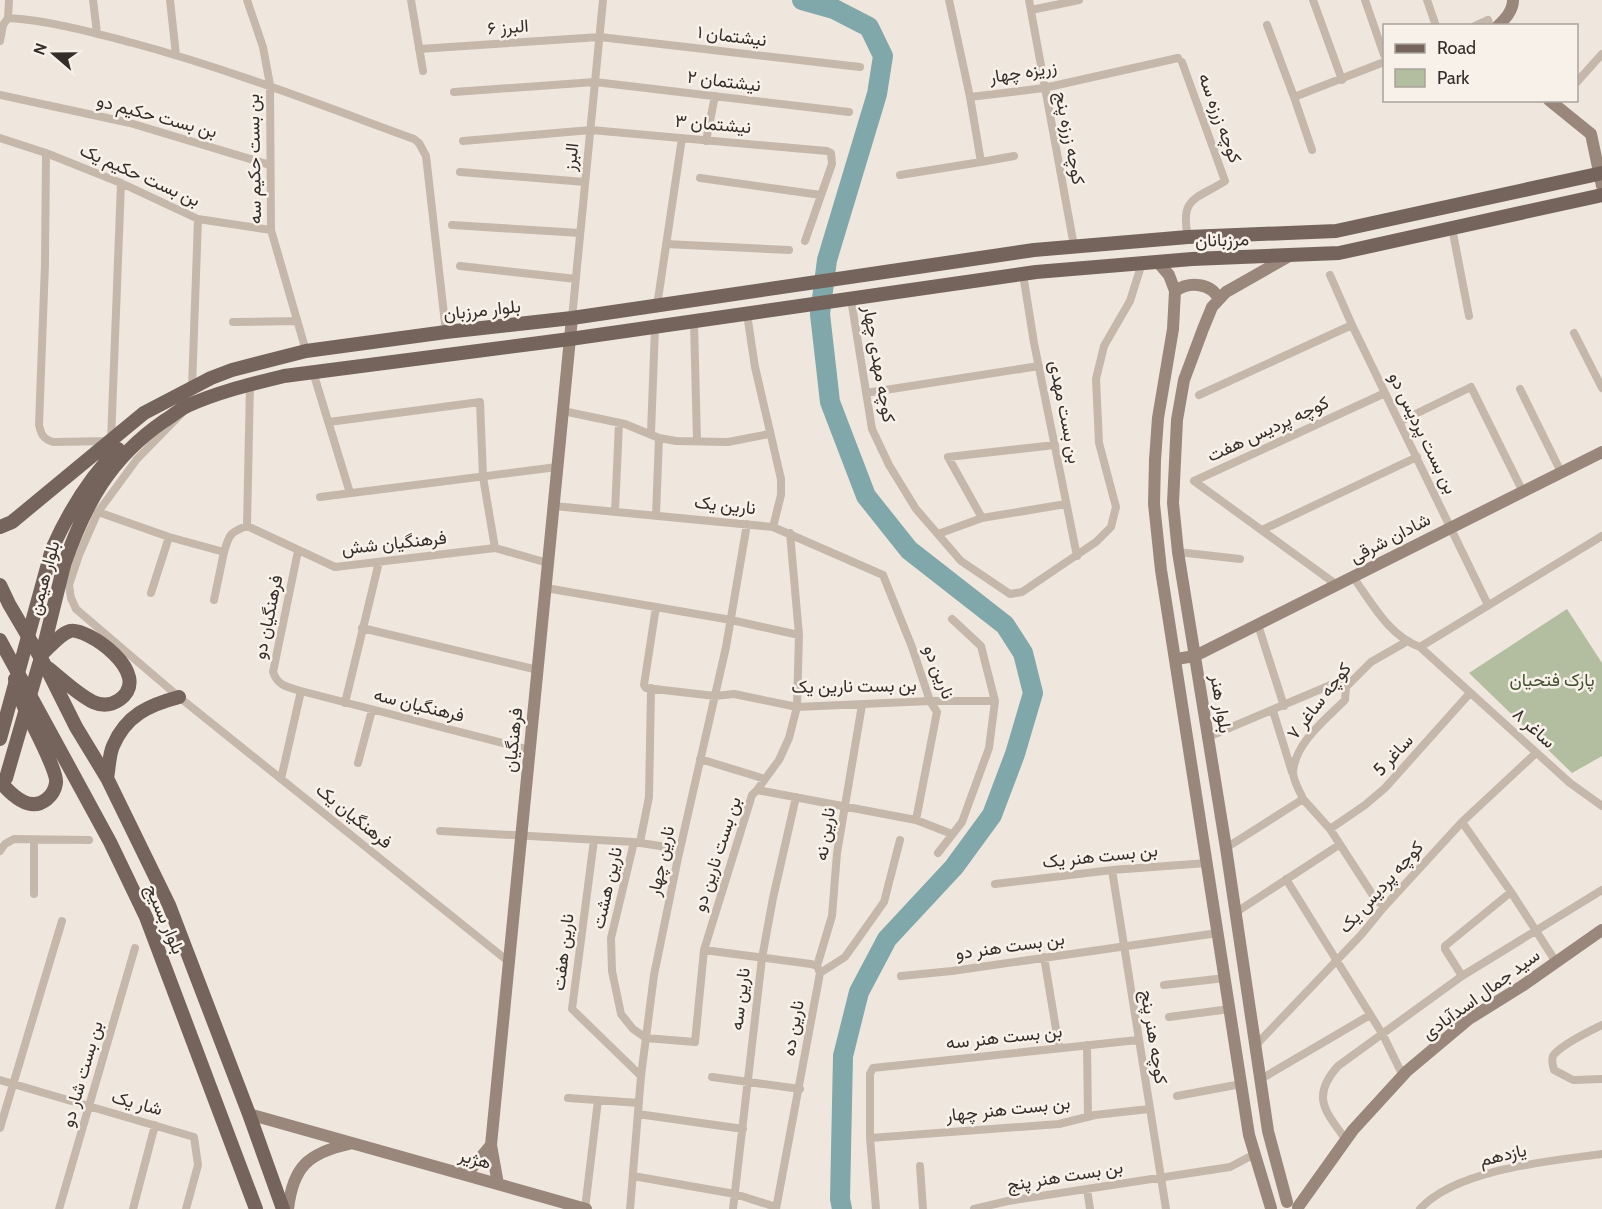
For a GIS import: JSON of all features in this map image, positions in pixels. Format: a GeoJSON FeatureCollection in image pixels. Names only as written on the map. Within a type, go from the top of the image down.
{"type":"FeatureCollection","features":[{"type":"Feature","properties":{"kind":"main road"},"geometry":{"type":"LineString","coordinates":[[1500,24],[1514,4],[1513,0]]}},
{"type":"Feature","properties":{"kind":"main road"},"geometry":{"type":"LineString","coordinates":[[1555,103],[1597,133],[1601,178]]}},
{"type":"Feature","properties":{"kind":"main road","name":"مرزبانان"},"geometry":{"type":"LineString","coordinates":[[802,284],[1074,246],[1188,237],[1336,231],[1601,178]]}},
{"type":"Feature","properties":{"kind":"main road","name":"مرزبانان"},"geometry":{"type":"LineString","coordinates":[[747,314],[1023,274],[1157,261],[1339,253],[1602,195]]}},
{"type":"Feature","properties":{"kind":"main road"},"geometry":{"type":"LineString","coordinates":[[1291,232],[1291,255]]}},
{"type":"Feature","properties":{"kind":"main road","name":"بلوار هنر"},"geometry":{"type":"LineString","coordinates":[[1291,255],[1226,292],[1212,308],[1184,381],[1177,420],[1173,503],[1178,552],[1226,848],[1268,1131],[1295,1206]]}},
{"type":"Feature","properties":{"kind":"main road"},"geometry":{"type":"LineString","coordinates":[[1157,261],[1169,274],[1175,291],[1182,287],[1199,285],[1215,292],[1219,299]]}},
{"type":"Feature","properties":{"kind":"main road","name":"بلوار مرزبان"},"geometry":{"type":"LineString","coordinates":[[173,398],[232,370],[306,351],[572,318],[802,284]]}},
{"type":"Feature","properties":{"kind":"main road","name":"بلوار هنر"},"geometry":{"type":"LineString","coordinates":[[1175,291],[1173,329],[1158,418],[1154,504],[1161,570],[1241,1084],[1253,1155],[1271,1208]]}},
{"type":"Feature","properties":{"kind":"main road"},"geometry":{"type":"LineString","coordinates":[[186,406],[250,384],[284,376],[747,314]]}},
{"type":"Feature","properties":{"kind":"main road","name":"فرهنگیان"},"geometry":{"type":"LineString","coordinates":[[498,1184],[491,1145],[572,318]]}},
{"type":"Feature","properties":{"kind":"main road"},"geometry":{"type":"LineString","coordinates":[[0,527],[12,522],[144,413],[173,398]]}},
{"type":"Feature","properties":{"kind":"main road","name":"بلوار هیمن"},"geometry":{"type":"LineString","coordinates":[[0,739],[52,549],[80,494],[103,464],[173,398]]}},
{"type":"Feature","properties":{"kind":"main road","name":"بلوار هیمن"},"geometry":{"type":"LineString","coordinates":[[3,788],[44,661],[64,565],[85,510],[117,462],[146,434],[186,406]]}},
{"type":"Feature","properties":{"kind":"main road","name":"شادان شرقی"},"geometry":{"type":"LineString","coordinates":[[1176,659],[1195,656],[1602,452]]}},
{"type":"Feature","properties":{"kind":"main road","name":"بلوار بسیج"},"geometry":{"type":"LineString","coordinates":[[0,585],[44,661],[76,727],[107,778],[169,905],[283,1209]]}},
{"type":"Feature","properties":{"kind":"main road"},"geometry":{"type":"LineString","coordinates":[[80,631],[92,637],[121,661],[129,673],[130,680],[124,697],[110,705],[102,705],[90,700],[44,661],[68,632],[80,631]]}},
{"type":"Feature","properties":{"kind":"main road"},"geometry":{"type":"LineString","coordinates":[[0,640],[9,657],[21,699],[52,764],[57,782],[52,795],[44,802],[32,805],[3,788]]}},
{"type":"Feature","properties":{"kind":"main road","name":"بلوار بسیج"},"geometry":{"type":"LineString","coordinates":[[9,657],[115,853],[146,917],[256,1209]]}},
{"type":"Feature","properties":{"kind":"main road"},"geometry":{"type":"LineString","coordinates":[[107,778],[113,746],[126,724],[135,715],[155,703],[179,697]]}},
{"type":"Feature","properties":{"kind":"main road","name":"سید جمال اسدآبادی"},"geometry":{"type":"LineString","coordinates":[[1295,1206],[1346,1140],[1403,1076],[1469,1020],[1602,930]]}},
{"type":"Feature","properties":{"kind":"main road"},"geometry":{"type":"LineString","coordinates":[[176,993],[198,986]]}},
{"type":"Feature","properties":{"kind":"main road","name":"هژیر"},"geometry":{"type":"LineString","coordinates":[[249,1114],[586,1209]]}},
{"type":"Feature","properties":{"kind":"main road"},"geometry":{"type":"LineString","coordinates":[[288,1209],[290,1188],[303,1167],[326,1149],[353,1143]]}},
{"type":"Feature","properties":{"kind":"main road"},"geometry":{"type":"LineString","coordinates":[[466,1175],[491,1145]]}},
{"type":"Feature","properties":{"kind":"main road"},"geometry":{"type":"LineString","coordinates":[[1271,1208],[1281,1202],[1295,1206]]}},
{"type":"Feature","properties":{"kind":"street"},"geometry":{"type":"LineString","coordinates":[[0,41],[3,25],[8,18],[9,0]]}},
{"type":"Feature","properties":{"kind":"street"},"geometry":{"type":"LineString","coordinates":[[93,0],[97,33]]}},
{"type":"Feature","properties":{"kind":"street"},"geometry":{"type":"LineString","coordinates":[[170,0],[176,55]]}},
{"type":"Feature","properties":{"kind":"street","name":"بن بست حکیم سه"},"geometry":{"type":"LineString","coordinates":[[247,0],[262,47],[270,85],[271,230],[306,351]]}},
{"type":"Feature","properties":{"kind":"street"},"geometry":{"type":"LineString","coordinates":[[411,0],[423,71]]}},
{"type":"Feature","properties":{"kind":"street","name":"البرز"},"geometry":{"type":"LineString","coordinates":[[572,318],[603,0]]}},
{"type":"Feature","properties":{"kind":"street","name":"زریزه چهار"},"geometry":{"type":"LineString","coordinates":[[949,0],[970,97],[1044,88],[1180,60]]}},
{"type":"Feature","properties":{"kind":"street","name":"کوچه زرزه پنج"},"geometry":{"type":"LineString","coordinates":[[1029,0],[1074,246]]}},
{"type":"Feature","properties":{"kind":"street"},"geometry":{"type":"LineString","coordinates":[[1031,10],[1079,0]]}},
{"type":"Feature","properties":{"kind":"street"},"geometry":{"type":"LineString","coordinates":[[1313,0],[1342,80]]}},
{"type":"Feature","properties":{"kind":"street"},"geometry":{"type":"LineString","coordinates":[[1365,0],[1383,52]]}},
{"type":"Feature","properties":{"kind":"street"},"geometry":{"type":"LineString","coordinates":[[1427,0],[1435,24]]}},
{"type":"Feature","properties":{"kind":"street"},"geometry":{"type":"LineString","coordinates":[[8,18],[97,33],[176,55],[270,85],[414,139],[426,156],[446,332]]}},
{"type":"Feature","properties":{"kind":"street"},"geometry":{"type":"LineString","coordinates":[[1268,25],[1312,150]]}},
{"type":"Feature","properties":{"kind":"street","name":"البرز ۶"},"geometry":{"type":"LineString","coordinates":[[419,49],[600,37]]}},
{"type":"Feature","properties":{"kind":"street","name":"نيشتمان ۱"},"geometry":{"type":"LineString","coordinates":[[600,37],[860,67]]}},
{"type":"Feature","properties":{"kind":"street"},"geometry":{"type":"LineString","coordinates":[[1578,81],[1602,54]]}},
{"type":"Feature","properties":{"kind":"street","name":"کوچه زرزه سه"},"geometry":{"type":"LineString","coordinates":[[1180,60],[1225,181],[1194,197],[1190,202],[1185,224],[1188,237]]}},
{"type":"Feature","properties":{"kind":"street"},"geometry":{"type":"LineString","coordinates":[[1294,97],[1383,62]]}},
{"type":"Feature","properties":{"kind":"street","name":"نيشتمان ۲"},"geometry":{"type":"LineString","coordinates":[[454,92],[595,82],[849,112]]}},
{"type":"Feature","properties":{"kind":"street","name":"بن بست حکیم دو"},"geometry":{"type":"LineString","coordinates":[[0,95],[130,123],[270,165]]}},
{"type":"Feature","properties":{"kind":"street"},"geometry":{"type":"LineString","coordinates":[[706,141],[715,96]]}},
{"type":"Feature","properties":{"kind":"street"},"geometry":{"type":"LineString","coordinates":[[970,97],[981,162]]}},
{"type":"Feature","properties":{"kind":"street","name":"نيشتمان ۳"},"geometry":{"type":"LineString","coordinates":[[463,141],[591,130],[827,151],[831,153],[832,164],[821,195]]}},
{"type":"Feature","properties":{"kind":"street","name":"بن بست حکیم یک"},"geometry":{"type":"LineString","coordinates":[[0,138],[46,153],[121,183],[198,219],[271,230]]}},
{"type":"Feature","properties":{"kind":"street"},"geometry":{"type":"LineString","coordinates":[[657,306],[682,138]]}},
{"type":"Feature","properties":{"kind":"street"},"geometry":{"type":"LineString","coordinates":[[46,153],[45,264],[39,425],[40,434],[52,442],[111,441],[121,183]]}},
{"type":"Feature","properties":{"kind":"street"},"geometry":{"type":"LineString","coordinates":[[900,175],[1014,156]]}},
{"type":"Feature","properties":{"kind":"street"},"geometry":{"type":"LineString","coordinates":[[460,172],[585,182]]}},
{"type":"Feature","properties":{"kind":"street"},"geometry":{"type":"LineString","coordinates":[[700,178],[821,195],[805,241]]}},
{"type":"Feature","properties":{"kind":"street"},"geometry":{"type":"LineString","coordinates":[[192,388],[198,219]]}},
{"type":"Feature","properties":{"kind":"street"},"geometry":{"type":"LineString","coordinates":[[452,225],[580,233]]}},
{"type":"Feature","properties":{"kind":"street"},"geometry":{"type":"LineString","coordinates":[[1452,228],[1469,316]]}},
{"type":"Feature","properties":{"kind":"street"},"geometry":{"type":"LineString","coordinates":[[666,244],[789,250]]}},
{"type":"Feature","properties":{"kind":"street","name":"کوچه مهدی چهار"},"geometry":{"type":"LineString","coordinates":[[846,300],[872,429],[889,465],[916,509],[961,561],[1010,594],[1022,592],[1077,556],[1111,527],[1116,507],[1100,443],[1096,379],[1104,346],[1130,301],[1142,263]]}},
{"type":"Feature","properties":{"kind":"street"},"geometry":{"type":"LineString","coordinates":[[460,266],[576,279]]}},
{"type":"Feature","properties":{"kind":"street","name":"بن بست مهدی"},"geometry":{"type":"LineString","coordinates":[[1023,274],[1077,556]]}},
{"type":"Feature","properties":{"kind":"street","name":"بن بست پردیس دو"},"geometry":{"type":"LineString","coordinates":[[1330,275],[1352,326],[1488,605]]}},
{"type":"Feature","properties":{"kind":"street"},"geometry":{"type":"LineString","coordinates":[[747,314],[755,367],[781,478],[781,495],[773,527]]}},
{"type":"Feature","properties":{"kind":"street"},"geometry":{"type":"LineString","coordinates":[[232,322],[297,321]]}},
{"type":"Feature","properties":{"kind":"street"},"geometry":{"type":"LineString","coordinates":[[694,322],[696,441]]}},
{"type":"Feature","properties":{"kind":"street"},"geometry":{"type":"LineString","coordinates":[[1199,395],[1352,326]]}},
{"type":"Feature","properties":{"kind":"street"},"geometry":{"type":"LineString","coordinates":[[655,327],[656,515]]}},
{"type":"Feature","properties":{"kind":"street"},"geometry":{"type":"LineString","coordinates":[[1574,333],[1602,388]]}},
{"type":"Feature","properties":{"kind":"street"},"geometry":{"type":"LineString","coordinates":[[866,393],[1039,366]]}},
{"type":"Feature","properties":{"kind":"street"},"geometry":{"type":"LineString","coordinates":[[314,372],[350,493]]}},
{"type":"Feature","properties":{"kind":"street"},"geometry":{"type":"LineString","coordinates":[[214,600],[228,536],[237,529],[247,526],[250,384]]}},
{"type":"Feature","properties":{"kind":"street"},"geometry":{"type":"LineString","coordinates":[[1399,422],[1471,387],[1522,492]]}},
{"type":"Feature","properties":{"kind":"street"},"geometry":{"type":"LineString","coordinates":[[1520,389],[1561,472]]}},
{"type":"Feature","properties":{"kind":"street","name":"کوچه پردیس هفت"},"geometry":{"type":"LineString","coordinates":[[1337,585],[1194,481],[1385,393]]}},
{"type":"Feature","properties":{"kind":"street"},"geometry":{"type":"LineString","coordinates":[[329,422],[480,402],[483,477],[495,548]]}},
{"type":"Feature","properties":{"kind":"street","name":"فرهنگیان یک"},"geometry":{"type":"LineString","coordinates":[[186,406],[176,420],[137,459],[98,512],[69,585],[76,609],[179,697],[509,962]]}},
{"type":"Feature","properties":{"kind":"street"},"geometry":{"type":"LineString","coordinates":[[563,411],[619,423],[676,441],[728,442],[769,434]]}},
{"type":"Feature","properties":{"kind":"street"},"geometry":{"type":"LineString","coordinates":[[615,512],[619,423]]}},
{"type":"Feature","properties":{"kind":"street"},"geometry":{"type":"LineString","coordinates":[[982,518],[948,457],[1055,446]]}},
{"type":"Feature","properties":{"kind":"street"},"geometry":{"type":"LineString","coordinates":[[1262,530],[1416,458]]}},
{"type":"Feature","properties":{"kind":"street"},"geometry":{"type":"LineString","coordinates":[[320,497],[557,467]]}},
{"type":"Feature","properties":{"kind":"street"},"geometry":{"type":"LineString","coordinates":[[938,534],[982,518],[1066,504]]}},
{"type":"Feature","properties":{"kind":"street","name":"نارین یک"},"geometry":{"type":"LineString","coordinates":[[554,506],[773,527],[883,575]]}},
{"type":"Feature","properties":{"kind":"street"},"geometry":{"type":"LineString","coordinates":[[98,512],[170,537],[224,552]]}},
{"type":"Feature","properties":{"kind":"street","name":"نارین چهار"},"geometry":{"type":"LineString","coordinates":[[630,1209],[639,1103],[654,975],[731,620],[747,524]]}},
{"type":"Feature","properties":{"kind":"street","name":"فرهنگیان شش"},"geometry":{"type":"LineString","coordinates":[[247,526],[335,567],[495,548],[548,563]]}},
{"type":"Feature","properties":{"kind":"street"},"geometry":{"type":"LineString","coordinates":[[757,790],[779,760],[789,738],[797,707],[799,635],[790,533]]}},
{"type":"Feature","properties":{"kind":"street"},"geometry":{"type":"LineString","coordinates":[[1420,647],[1602,536]]}},
{"type":"Feature","properties":{"kind":"street"},"geometry":{"type":"LineString","coordinates":[[151,593],[170,537]]}},
{"type":"Feature","properties":{"kind":"street","name":"فرهنگیان دو"},"geometry":{"type":"LineString","coordinates":[[298,551],[273,672],[276,681],[282,686],[301,691]]}},
{"type":"Feature","properties":{"kind":"street"},"geometry":{"type":"LineString","coordinates":[[1178,552],[1240,560]]}},
{"type":"Feature","properties":{"kind":"street"},"geometry":{"type":"LineString","coordinates":[[345,703],[379,562]]}},
{"type":"Feature","properties":{"kind":"street","name":"نارین دو"},"geometry":{"type":"LineString","coordinates":[[883,575],[912,647],[930,701],[937,712],[916,820]]}},
{"type":"Feature","properties":{"kind":"street","name":"ساغر ٨"},"geometry":{"type":"LineString","coordinates":[[1353,577],[1391,629],[1406,642],[1420,647],[1570,783],[1602,806]]}},
{"type":"Feature","properties":{"kind":"street"},"geometry":{"type":"LineString","coordinates":[[546,588],[731,620],[799,635]]}},
{"type":"Feature","properties":{"kind":"street","name":"نارین هشت"},"geometry":{"type":"LineString","coordinates":[[646,1038],[633,1029],[621,1014],[612,971],[611,938],[649,797],[648,687],[656,607]]}},
{"type":"Feature","properties":{"kind":"street"},"geometry":{"type":"LineString","coordinates":[[938,853],[962,822],[989,748],[995,701],[981,646],[952,618]]}},
{"type":"Feature","properties":{"kind":"street"},"geometry":{"type":"LineString","coordinates":[[1258,625],[1284,706]]}},
{"type":"Feature","properties":{"kind":"street"},"geometry":{"type":"LineString","coordinates":[[362,628],[538,670]]}},
{"type":"Feature","properties":{"kind":"street","name":"کوچه ساغر ۷"},"geometry":{"type":"LineString","coordinates":[[1293,775],[1296,758],[1311,735],[1345,700],[1346,687],[1371,662],[1406,642]]}},
{"type":"Feature","properties":{"kind":"street"},"geometry":{"type":"LineString","coordinates":[[1208,737],[1333,684],[1346,687]]}},
{"type":"Feature","properties":{"kind":"street","name":"بن بست نارین یک"},"geometry":{"type":"LineString","coordinates":[[648,687],[715,696],[734,694],[797,707],[930,701],[995,701]]}},
{"type":"Feature","properties":{"kind":"street"},"geometry":{"type":"LineString","coordinates":[[281,779],[301,691]]}},
{"type":"Feature","properties":{"kind":"street","name":"فرهنگیان سه"},"geometry":{"type":"LineString","coordinates":[[301,691],[530,750]]}},
{"type":"Feature","properties":{"kind":"street","name":"ساغر 5"},"geometry":{"type":"LineString","coordinates":[[1330,829],[1385,788],[1470,693]]}},
{"type":"Feature","properties":{"kind":"street","name":"نارین نه"},"geometry":{"type":"LineString","coordinates":[[819,970],[832,916],[837,853],[862,705]]}},
{"type":"Feature","properties":{"kind":"street"},"geometry":{"type":"LineString","coordinates":[[358,763],[372,710]]}},
{"type":"Feature","properties":{"kind":"street"},"geometry":{"type":"LineString","coordinates":[[1273,711],[1303,799],[1330,829],[1374,897],[1384,907]]}},
{"type":"Feature","properties":{"kind":"street","name":"کوچه پردیس یک"},"geometry":{"type":"LineString","coordinates":[[1255,1046],[1361,935],[1462,822],[1536,753]]}},
{"type":"Feature","properties":{"kind":"street"},"geometry":{"type":"LineString","coordinates":[[700,759],[765,779]]}},
{"type":"Feature","properties":{"kind":"street","name":"بن بست نارین دو"},"geometry":{"type":"LineString","coordinates":[[646,1038],[695,1042],[704,950],[752,795],[757,790],[916,820],[952,834]]}},
{"type":"Feature","properties":{"kind":"street","name":"نارین سه"},"geometry":{"type":"LineString","coordinates":[[733,1209],[762,958],[796,797]]}},
{"type":"Feature","properties":{"kind":"street"},"geometry":{"type":"LineString","coordinates":[[1226,848],[1303,799]]}},
{"type":"Feature","properties":{"kind":"street"},"geometry":{"type":"LineString","coordinates":[[1462,822],[1556,962]]}},
{"type":"Feature","properties":{"kind":"street"},"geometry":{"type":"LineString","coordinates":[[440,831],[637,842],[680,849]]}},
{"type":"Feature","properties":{"kind":"street"},"geometry":{"type":"LineString","coordinates":[[0,851],[5,844],[14,839],[89,840]]}},
{"type":"Feature","properties":{"kind":"street"},"geometry":{"type":"LineString","coordinates":[[34,840],[34,894]]}},
{"type":"Feature","properties":{"kind":"street","name":"نارین هفت"},"geometry":{"type":"LineString","coordinates":[[594,840],[572,1009],[642,1076]]}},
{"type":"Feature","properties":{"kind":"street"},"geometry":{"type":"LineString","coordinates":[[704,950],[762,958],[819,970],[845,957],[884,902],[900,840]]}},
{"type":"Feature","properties":{"kind":"street"},"geometry":{"type":"LineString","coordinates":[[1235,913],[1339,845]]}},
{"type":"Feature","properties":{"kind":"street","name":"بن بست هنر یک"},"geometry":{"type":"LineString","coordinates":[[995,884],[1112,870],[1207,863]]}},
{"type":"Feature","properties":{"kind":"street","name":"کوچه هنر پنج"},"geometry":{"type":"LineString","coordinates":[[1112,870],[1122,946],[1166,1209]]}},
{"type":"Feature","properties":{"kind":"street"},"geometry":{"type":"LineString","coordinates":[[1286,879],[1383,1035],[1403,1076]]}},
{"type":"Feature","properties":{"kind":"street"},"geometry":{"type":"LineString","coordinates":[[1346,1140],[1324,1108],[1322,1100],[1326,1082],[1338,1066],[1462,976],[1602,890]]}},
{"type":"Feature","properties":{"kind":"street"},"geometry":{"type":"LineString","coordinates":[[1462,976],[1445,946],[1511,892]]}},
{"type":"Feature","properties":{"kind":"street"},"geometry":{"type":"LineString","coordinates":[[0,1128],[62,921]]}},
{"type":"Feature","properties":{"kind":"street","name":"بن بست هنر دو"},"geometry":{"type":"LineString","coordinates":[[901,976],[1218,933]]}},
{"type":"Feature","properties":{"kind":"street","name":"بن بست شار دو"},"geometry":{"type":"LineString","coordinates":[[58,1209],[90,1107],[135,948]]}},
{"type":"Feature","properties":{"kind":"street"},"geometry":{"type":"LineString","coordinates":[[1044,957],[1059,1047]]}},
{"type":"Feature","properties":{"kind":"street","name":"نارین ده"},"geometry":{"type":"LineString","coordinates":[[776,1208],[800,1089],[819,970]]}},
{"type":"Feature","properties":{"kind":"street"},"geometry":{"type":"LineString","coordinates":[[1164,985],[1225,978]]}},
{"type":"Feature","properties":{"kind":"street"},"geometry":{"type":"LineString","coordinates":[[1169,1017],[1230,1010]]}},
{"type":"Feature","properties":{"kind":"street"},"geometry":{"type":"LineString","coordinates":[[1261,1079],[1370,1015]]}},
{"type":"Feature","properties":{"kind":"street"},"geometry":{"type":"LineString","coordinates":[[1602,1025],[1563,1048],[1554,1055],[1551,1062],[1554,1070],[1573,1080],[1602,1079]]}},
{"type":"Feature","properties":{"kind":"street","name":"بن بست هنر سه"},"geometry":{"type":"LineString","coordinates":[[870,1138],[870,1074],[873,1068],[1138,1040]]}},
{"type":"Feature","properties":{"kind":"street"},"geometry":{"type":"LineString","coordinates":[[1086,1045],[1088,1117]]}},
{"type":"Feature","properties":{"kind":"street"},"geometry":{"type":"LineString","coordinates":[[712,1077],[800,1089]]}},
{"type":"Feature","properties":{"kind":"street","name":"شار یک"},"geometry":{"type":"LineString","coordinates":[[0,1080],[194,1137],[198,1165],[186,1209]]}},
{"type":"Feature","properties":{"kind":"street"},"geometry":{"type":"LineString","coordinates":[[1177,1096],[1241,1084]]}},
{"type":"Feature","properties":{"kind":"street"},"geometry":{"type":"LineString","coordinates":[[568,1098],[639,1103]]}},
{"type":"Feature","properties":{"kind":"street"},"geometry":{"type":"LineString","coordinates":[[586,1209],[598,1100]]}},
{"type":"Feature","properties":{"kind":"street","name":"بن بست هنر چهار"},"geometry":{"type":"LineString","coordinates":[[870,1138],[1059,1124],[1088,1117],[1149,1108]]}},
{"type":"Feature","properties":{"kind":"street"},"geometry":{"type":"LineString","coordinates":[[638,1114],[742,1129]]}},
{"type":"Feature","properties":{"kind":"street"},"geometry":{"type":"LineString","coordinates":[[133,1209],[155,1125]]}},
{"type":"Feature","properties":{"kind":"street"},"geometry":{"type":"LineString","coordinates":[[870,1138],[876,1209]]}},
{"type":"Feature","properties":{"kind":"street","name":"یازدهم"},"geometry":{"type":"LineString","coordinates":[[1420,1209],[1428,1200],[1445,1189],[1499,1171],[1602,1154]]}},
{"type":"Feature","properties":{"kind":"street","name":"بن بست هنر پنج"},"geometry":{"type":"LineString","coordinates":[[974,1209],[1008,1201],[1230,1167],[1253,1155]]}},
{"type":"Feature","properties":{"kind":"street"},"geometry":{"type":"LineString","coordinates":[[920,1166],[923,1209]]}},
{"type":"Feature","properties":{"kind":"street"},"geometry":{"type":"LineString","coordinates":[[633,1176],[735,1194],[776,1208]]}},
{"type":"Feature","properties":{"kind":"street"},"geometry":{"type":"LineString","coordinates":[[1087,1189],[1090,1209]]}},
{"type":"Feature","properties":{"kind":"green space","name":"پارک فتحیان"},"geometry":{"type":"Polygon","coordinates":[[[1567,609],[1602,663],[1602,756],[1572,773],[1469,673],[1567,609]]]}},
{"type":"Feature","properties":{"kind":"waterway"},"geometry":{"type":"LineString","coordinates":[[802,0],[834,9],[869,27],[883,56],[877,94],[827,260],[820,314],[830,402],[866,496],[909,550],[1005,625],[1023,653],[1033,693],[1015,754],[992,815],[954,867],[887,939],[859,992],[843,1056],[840,1199],[842,1209]]}}]}
